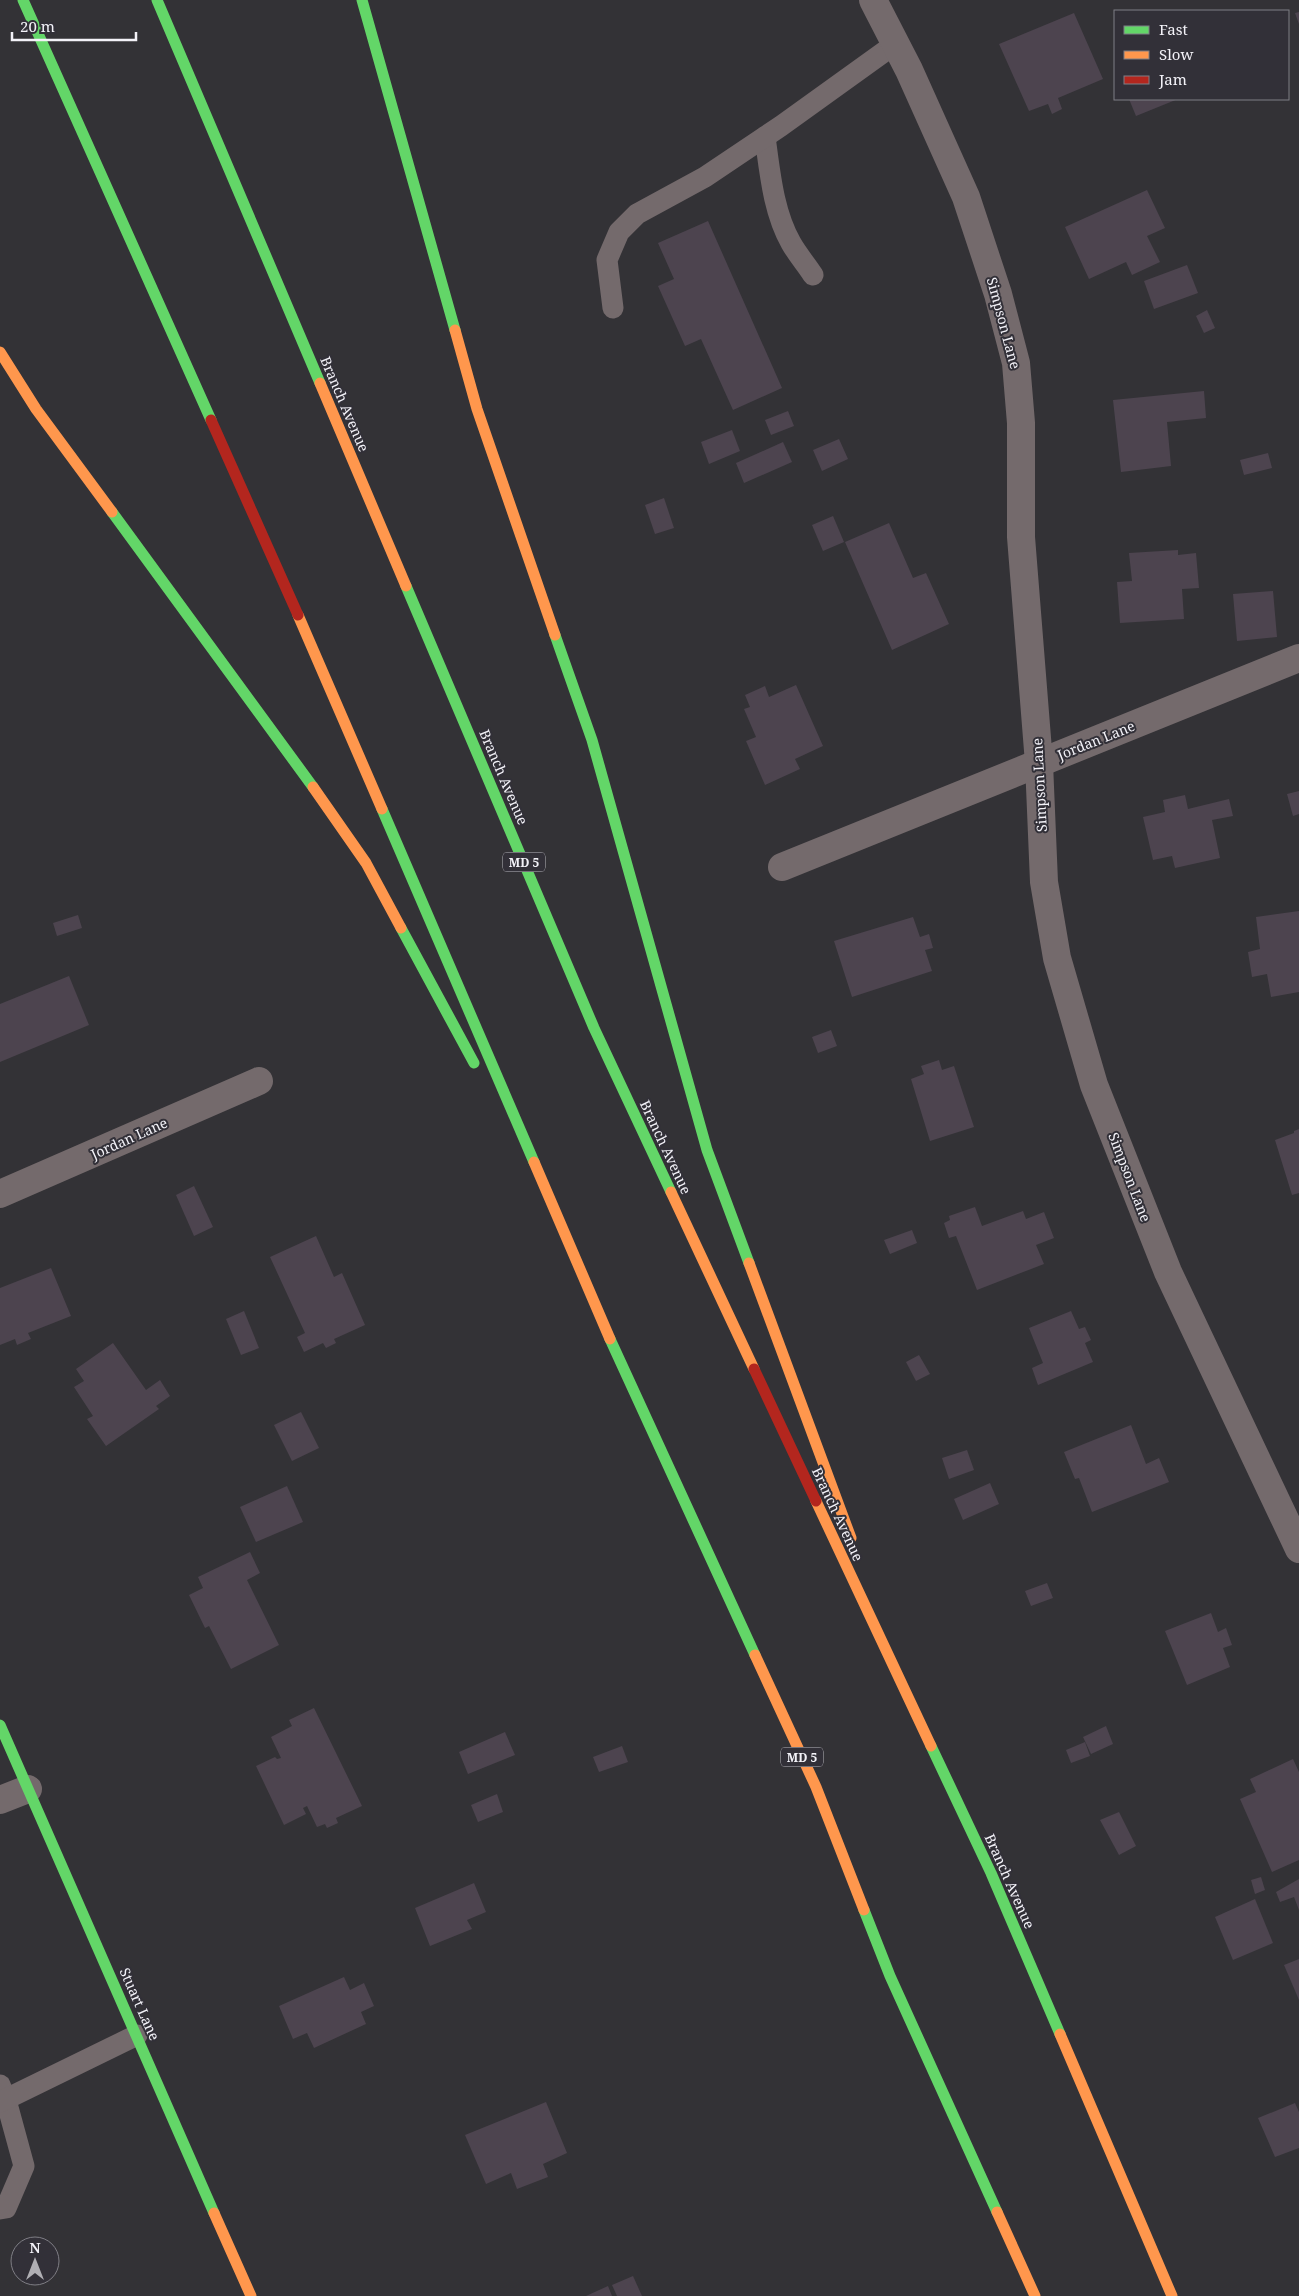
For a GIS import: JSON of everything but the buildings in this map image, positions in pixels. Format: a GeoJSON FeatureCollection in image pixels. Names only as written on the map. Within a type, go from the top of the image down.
{"type":"FeatureCollection","features":[{"type":"Feature","properties":{"kind":"main road","name":"MD 5"},"geometry":{"type":"LineString","coordinates":[[23,0],[337,703],[628,1382],[816,1787],[890,1976],[1035,2296]]}},
{"type":"Feature","properties":{"kind":"main road","name":"Branch Avenue"},"geometry":{"type":"LineString","coordinates":[[156,0],[594,1028],[991,1873],[1172,2296]]}},
{"type":"Feature","properties":{"kind":"main road"},"geometry":{"type":"LineString","coordinates":[[362,0],[477,409],[592,740],[706,1150],[854,1547]]}},
{"type":"Feature","properties":{"kind":"main road"},"geometry":{"type":"LineString","coordinates":[[0,352],[36,409],[275,733],[366,863],[479,1073]]}},
{"type":"Feature","properties":{"kind":"main road"},"geometry":{"type":"LineString","coordinates":[[498,1108],[559,1221]]}},
{"type":"Feature","properties":{"kind":"main road"},"geometry":{"type":"LineString","coordinates":[[868,1584],[916,1713]]}},
{"type":"Feature","properties":{"kind":"main road","name":"Stuart Lane"},"geometry":{"type":"LineString","coordinates":[[0,1725],[138,2035],[251,2296]]}},
{"type":"Feature","properties":{"kind":"street","name":"Simpson Lane"},"geometry":{"type":"LineString","coordinates":[[873,0],[966,197],[998,294],[1016,363],[1021,423],[1021,537],[1039,763],[1044,882],[1058,958],[1094,1085],[1168,1272],[1299,1549]]}},
{"type":"Feature","properties":{"kind":"street","name":"Jordan Lane"},"geometry":{"type":"LineString","coordinates":[[782,867],[1299,658]]}},
{"type":"Feature","properties":{"kind":"street","name":"Jordan Lane"},"geometry":{"type":"LineString","coordinates":[[0,1194],[259,1081]]}},
{"type":"Feature","properties":{"kind":"street"},"geometry":{"type":"LineString","coordinates":[[0,1800],[28,1789]]}},
{"type":"Feature","properties":{"kind":"lane"},"geometry":{"type":"LineString","coordinates":[[612,308],[607,260],[619,232],[637,214],[705,177],[765,137],[895,44]]}},
{"type":"Feature","properties":{"kind":"lane"},"geometry":{"type":"LineString","coordinates":[[765,137],[773,192],[780,218],[791,243],[814,275]]}},
{"type":"Feature","properties":{"kind":"lane"},"geometry":{"type":"LineString","coordinates":[[0,2209],[6,2208],[24,2166],[2,2095],[138,2035]]}},
{"type":"Feature","properties":{"kind":"traffic: fast"},"geometry":{"type":"LineString","coordinates":[[23,0],[211,420]]}},
{"type":"Feature","properties":{"kind":"traffic: fast"},"geometry":{"type":"LineString","coordinates":[[157,0],[320,383]]}},
{"type":"Feature","properties":{"kind":"traffic: fast"},"geometry":{"type":"LineString","coordinates":[[362,0],[455,330]]}},
{"type":"Feature","properties":{"kind":"traffic: fast"},"geometry":{"type":"LineString","coordinates":[[112,512],[313,787]]}},
{"type":"Feature","properties":{"kind":"traffic: fast"},"geometry":{"type":"LineString","coordinates":[[406,586],[594,1028],[671,1192]]}},
{"type":"Feature","properties":{"kind":"traffic: fast"},"geometry":{"type":"LineString","coordinates":[[555,635],[592,740],[707,1150],[749,1263]]}},
{"type":"Feature","properties":{"kind":"traffic: fast"},"geometry":{"type":"LineString","coordinates":[[382,809],[534,1162]]}},
{"type":"Feature","properties":{"kind":"traffic: fast"},"geometry":{"type":"LineString","coordinates":[[401,928],[474,1063]]}},
{"type":"Feature","properties":{"kind":"traffic: fast"},"geometry":{"type":"LineString","coordinates":[[610,1339],[755,1655]]}},
{"type":"Feature","properties":{"kind":"traffic: fast"},"geometry":{"type":"LineString","coordinates":[[0,1725],[214,2213]]}},
{"type":"Feature","properties":{"kind":"traffic: fast"},"geometry":{"type":"LineString","coordinates":[[931,1746],[991,1873],[1060,2034]]}},
{"type":"Feature","properties":{"kind":"traffic: fast"},"geometry":{"type":"LineString","coordinates":[[864,1910],[890,1976],[997,2212]]}},
{"type":"Feature","properties":{"kind":"traffic: slow"},"geometry":{"type":"LineString","coordinates":[[455,330],[477,409],[555,635]]}},
{"type":"Feature","properties":{"kind":"traffic: slow"},"geometry":{"type":"LineString","coordinates":[[0,352],[36,409],[112,512]]}},
{"type":"Feature","properties":{"kind":"traffic: slow"},"geometry":{"type":"LineString","coordinates":[[320,383],[406,586]]}},
{"type":"Feature","properties":{"kind":"traffic: slow"},"geometry":{"type":"LineString","coordinates":[[298,615],[382,809]]}},
{"type":"Feature","properties":{"kind":"traffic: slow"},"geometry":{"type":"LineString","coordinates":[[313,787],[366,863],[401,928]]}},
{"type":"Feature","properties":{"kind":"traffic: slow"},"geometry":{"type":"LineString","coordinates":[[534,1162],[610,1339]]}},
{"type":"Feature","properties":{"kind":"traffic: slow"},"geometry":{"type":"LineString","coordinates":[[671,1192],[754,1369]]}},
{"type":"Feature","properties":{"kind":"traffic: slow"},"geometry":{"type":"LineString","coordinates":[[749,1263],[851,1538]]}},
{"type":"Feature","properties":{"kind":"traffic: slow"},"geometry":{"type":"LineString","coordinates":[[816,1501],[931,1746]]}},
{"type":"Feature","properties":{"kind":"traffic: slow"},"geometry":{"type":"LineString","coordinates":[[755,1655],[816,1787],[864,1910]]}},
{"type":"Feature","properties":{"kind":"traffic: slow"},"geometry":{"type":"LineString","coordinates":[[1060,2034],[1172,2296]]}},
{"type":"Feature","properties":{"kind":"traffic: slow"},"geometry":{"type":"LineString","coordinates":[[997,2212],[1035,2296]]}},
{"type":"Feature","properties":{"kind":"traffic: slow"},"geometry":{"type":"LineString","coordinates":[[214,2213],[251,2296]]}},
{"type":"Feature","properties":{"kind":"traffic: jam"},"geometry":{"type":"LineString","coordinates":[[211,420],[298,615]]}},
{"type":"Feature","properties":{"kind":"traffic: jam"},"geometry":{"type":"LineString","coordinates":[[754,1369],[816,1501]]}}]}
